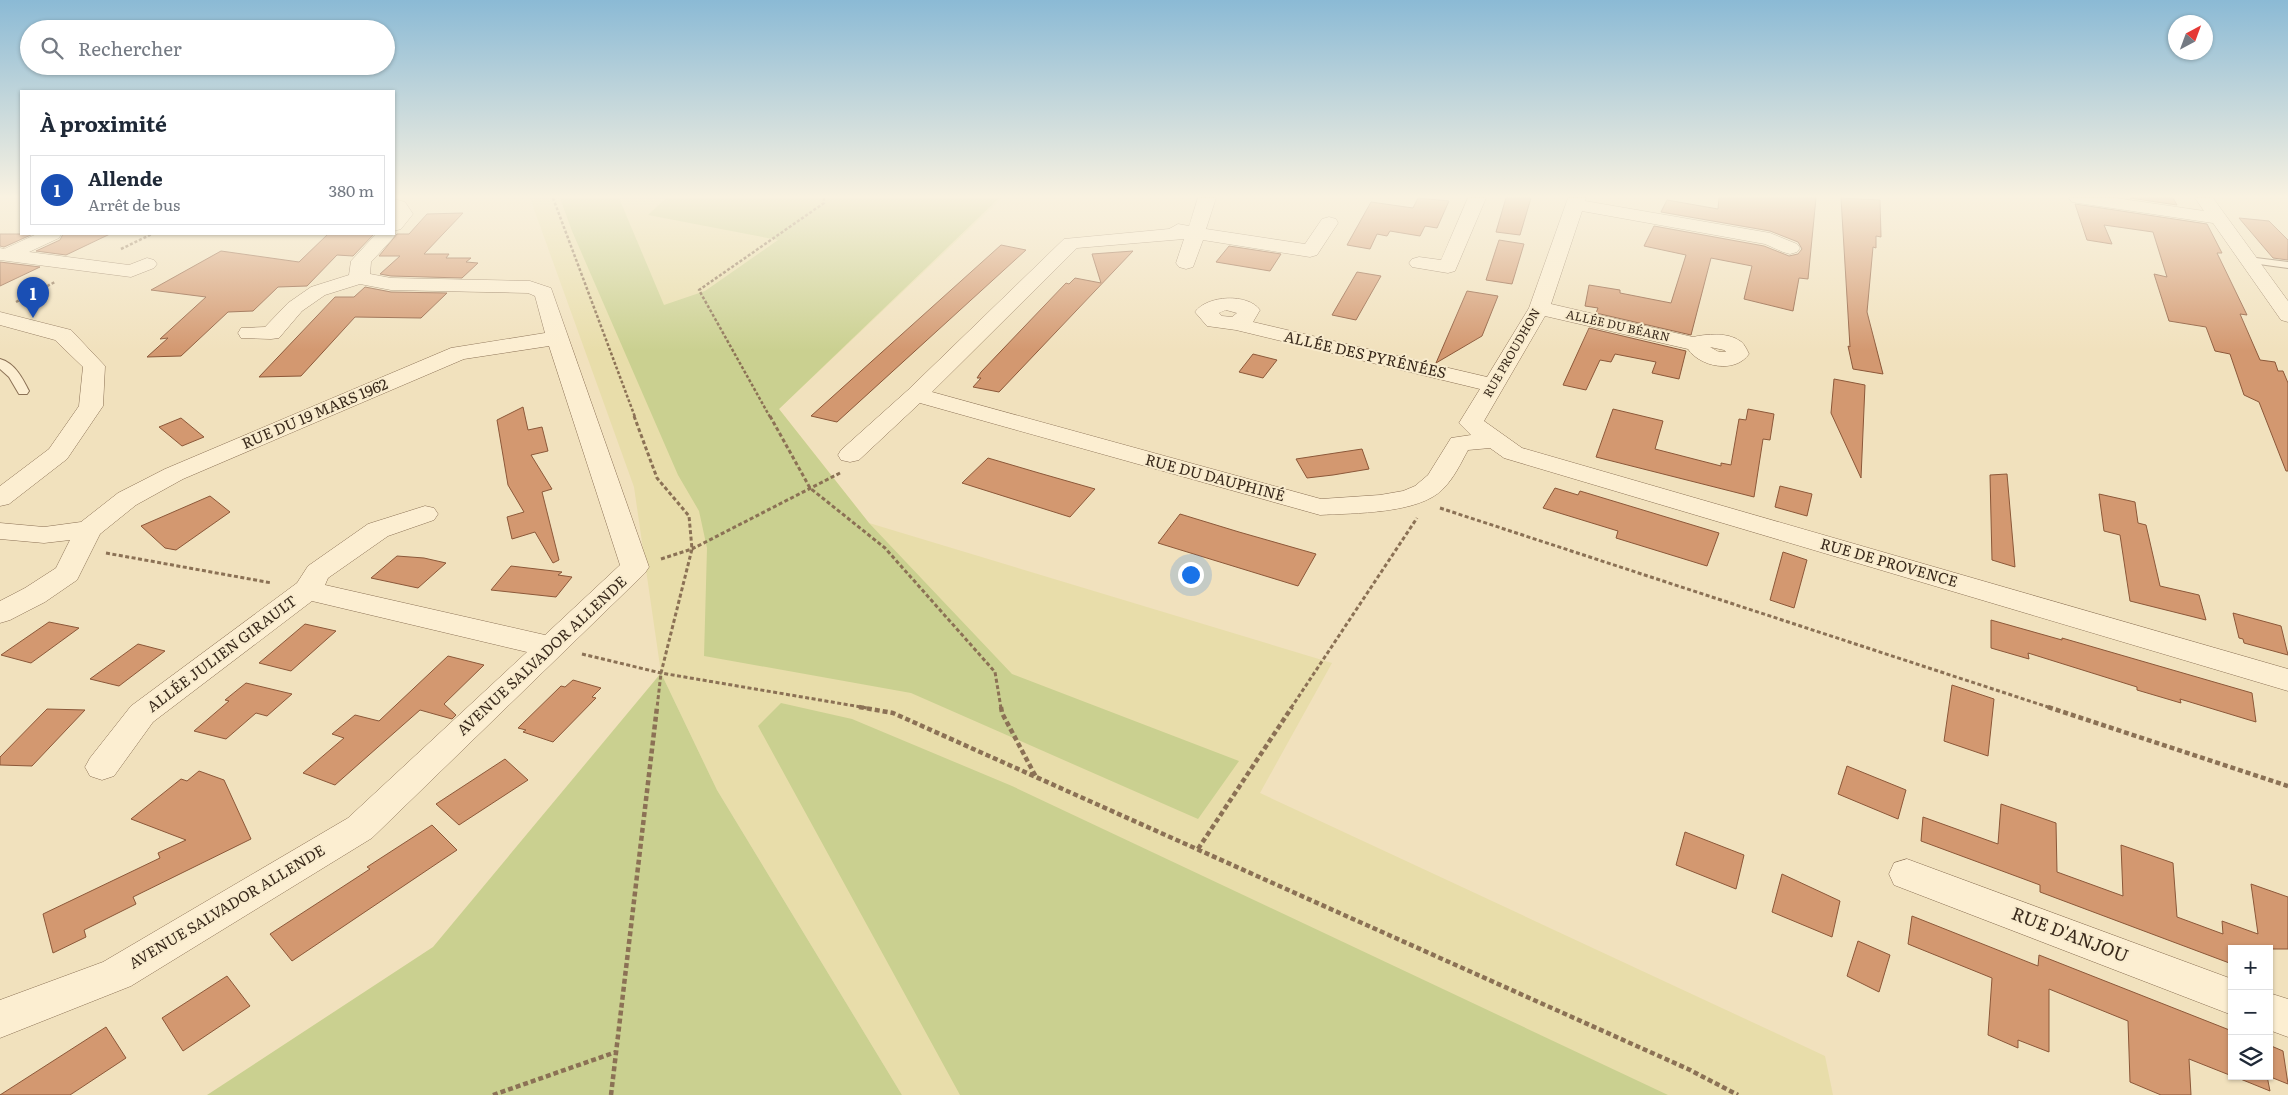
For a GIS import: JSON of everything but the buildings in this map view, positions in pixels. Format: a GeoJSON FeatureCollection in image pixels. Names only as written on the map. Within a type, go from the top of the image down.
{"type":"FeatureCollection","features":[{"type":"Feature","properties":{"kind":"street"},"geometry":{"type":"LineString","coordinates":[[2,255],[16,249]]}},
{"type":"Feature","properties":{"kind":"street"},"geometry":{"type":"LineString","coordinates":[[248,333],[271,333],[295,307],[318,291],[359,278],[361,261],[372,249]]}},
{"type":"Feature","properties":{"kind":"street"},"geometry":{"type":"LineString","coordinates":[[850,455],[916,395],[1065,249]]}},
{"type":"Feature","properties":{"kind":"street"},"geometry":{"type":"LineString","coordinates":[[1186,263],[1190,249]]}},
{"type":"Feature","properties":{"kind":"street"},"geometry":{"type":"LineString","coordinates":[[1299,249],[1310,251],[1311,249]]}},
{"type":"Feature","properties":{"kind":"street"},"geometry":{"type":"LineString","coordinates":[[1420,263],[1448,268],[1456,249]]}},
{"type":"Feature","properties":{"kind":"street","name":"RUE PROUDHON"},"geometry":{"type":"LineString","coordinates":[[1493,440],[1471,423],[1539,308],[1560,249]]}},
{"type":"Feature","properties":{"kind":"street"},"geometry":{"type":"LineString","coordinates":[[2241,249],[2288,316]]}},
{"type":"Feature","properties":{"kind":"street"},"geometry":{"type":"LineString","coordinates":[[2,255],[131,271],[147,264]]}},
{"type":"Feature","properties":{"kind":"street","name":"AVENUE SALVADOR ALLENDE"},"geometry":{"type":"LineString","coordinates":[[0,1019],[116,974],[360,828],[636,567],[557,338],[544,292],[530,287],[391,284],[359,278]]}},
{"type":"Feature","properties":{"kind":"street","name":"ALLÉE DU BÉARN"},"geometry":{"type":"LineString","coordinates":[[1539,308],[1698,344]]}},
{"type":"Feature","properties":{"kind":"street"},"geometry":{"type":"LineString","coordinates":[[0,318],[63,334],[94,366],[92,406],[58,454],[0,498]]}},
{"type":"Feature","properties":{"kind":"street","name":"ALLÉE DES PYRÉNÉES"},"geometry":{"type":"LineString","coordinates":[[1236,324],[1493,386]]}},
{"type":"Feature","properties":{"kind":"street","name":"RUE DU 19 MARS 1962"},"geometry":{"type":"LineString","coordinates":[[84,540],[127,499],[174,474],[459,353],[557,338]]}},
{"type":"Feature","properties":{"kind":"street","name":"RUE DU DAUPHINÉ"},"geometry":{"type":"LineString","coordinates":[[916,395],[1320,507],[1422,499],[1460,443],[1493,440]]}},
{"type":"Feature","properties":{"kind":"street","name":"RUE DE PROVENCE"},"geometry":{"type":"LineString","coordinates":[[1493,440],[1512,453],[2288,680]]}},
{"type":"Feature","properties":{"kind":"street","name":"ALLÉE JULIEN GIRAULT"},"geometry":{"type":"LineString","coordinates":[[102,767],[142,714],[307,590],[318,572],[378,530],[426,514]]}},
{"type":"Feature","properties":{"kind":"street"},"geometry":{"type":"LineString","coordinates":[[0,530],[84,540],[67,574],[35,595],[0,613]]}},
{"type":"Feature","properties":{"kind":"street","name":"ALLÉE JULIEN GIRAULT"},"geometry":{"type":"LineString","coordinates":[[307,590],[551,647]]}},
{"type":"Feature","properties":{"kind":"street","name":"RUE D'ANJOU"},"geometry":{"type":"LineString","coordinates":[[1907,874],[2228,995]]}},
{"type":"Feature","properties":{"kind":"street"},"geometry":{"type":"LineString","coordinates":[[2273,1012],[2288,1018]]}},
{"type":"Feature","properties":{"kind":"lane"},"geometry":{"type":"LineString","coordinates":[[2248,260],[2288,265]]}},
{"type":"Feature","properties":{"kind":"lane"},"geometry":{"type":"LineString","coordinates":[[0,363],[14,375],[23,391]]}},
{"type":"Feature","properties":{"kind":"path"},"geometry":{"type":"LineString","coordinates":[[572,249],[658,478],[689,516],[692,549],[661,673],[612,1095]]}},
{"type":"Feature","properties":{"kind":"path"},"geometry":{"type":"LineString","coordinates":[[636,567],[692,549],[840,473],[850,455]]}},
{"type":"Feature","properties":{"kind":"path"},"geometry":{"type":"LineString","coordinates":[[1198,849],[1422,499],[2288,786]]}},
{"type":"Feature","properties":{"kind":"path"},"geometry":{"type":"LineString","coordinates":[[84,540],[307,590]]}},
{"type":"Feature","properties":{"kind":"path"},"geometry":{"type":"LineString","coordinates":[[551,647],[661,673],[893,713],[1688,1069],[1738,1095]]}},
{"type":"Feature","properties":{"kind":"path"},"geometry":{"type":"LineString","coordinates":[[493,1095],[616,1052]]}},
{"type":"Feature","properties":{"kind":"shaded area"},"geometry":{"type":"Polygon","coordinates":[[[548,249],[948,249],[779,409],[869,523],[1332,663],[1260,793],[1825,1056],[1833,1095],[902,1095],[717,790],[661,673],[634,487],[548,249]]]}},
{"type":"Feature","properties":{"kind":"green space"},"geometry":{"type":"Polygon","coordinates":[[[580,249],[640,249],[664,305],[705,291],[765,249],[946,249],[779,409],[869,523],[1012,674],[1239,761],[1198,819],[911,693],[704,656],[707,548],[699,511],[678,475],[580,249]]]}},
{"type":"Feature","properties":{"kind":"green space"},"geometry":{"type":"Polygon","coordinates":[[[661,673],[717,790],[902,1095],[207,1095],[433,947],[661,673]]]}},
{"type":"Feature","properties":{"kind":"green space"},"geometry":{"type":"Polygon","coordinates":[[[781,703],[852,719],[1012,786],[1668,1095],[960,1095],[758,726],[781,703]]]}},
{"type":"Feature","properties":{"kind":"place","name":"Allende"},"geometry":{"type":"Point","coordinates":[33,318]}}]}
